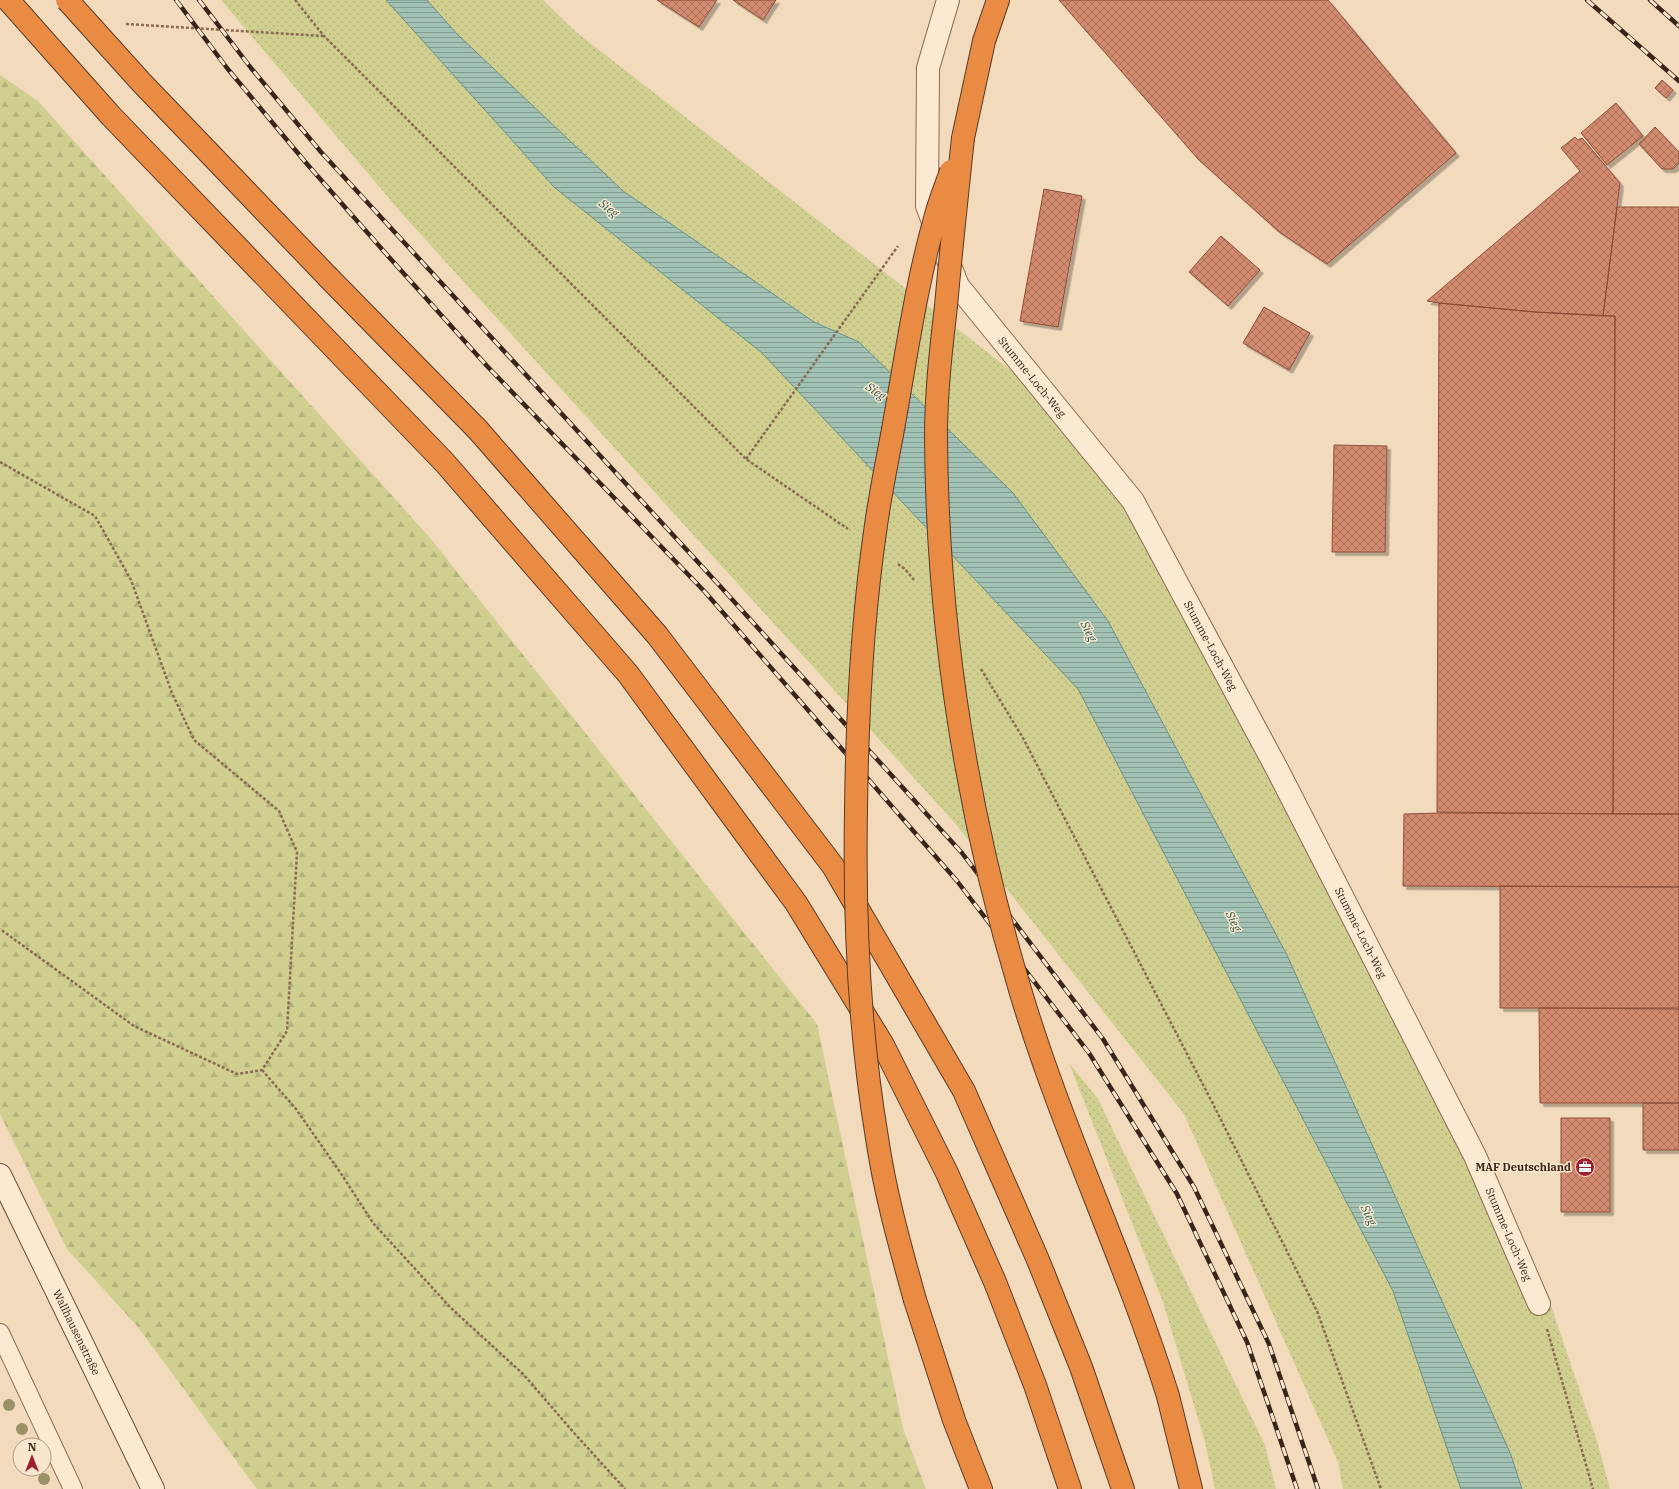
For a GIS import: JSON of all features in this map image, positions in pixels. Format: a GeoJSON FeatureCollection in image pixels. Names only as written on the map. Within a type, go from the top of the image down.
{"type":"FeatureCollection","features":[{"type":"Feature","properties":{"kind":"highway"},"geometry":{"type":"LineString","coordinates":[[8,0],[111,116],[445,463],[628,674],[796,904],[883,1045],[947,1173],[995,1282],[1029,1370],[1070,1489]]}},
{"type":"Feature","properties":{"kind":"highway"},"geometry":{"type":"LineString","coordinates":[[66,0],[141,82],[328,277],[478,430],[657,635],[833,866],[964,1091],[993,1154],[1081,1367],[1123,1489]]}},
{"type":"Feature","properties":{"kind":"highway"},"geometry":{"type":"LineString","coordinates":[[981,1489],[954,1420],[915,1300],[893,1219],[877,1139],[862,1020],[858,973],[855,865],[859,690],[876,524],[918,291],[936,213],[962,138],[984,41],[998,0]]}},
{"type":"Feature","properties":{"kind":"highway"},"geometry":{"type":"LineString","coordinates":[[962,138],[939,371],[936,433],[939,544],[946,637],[961,734],[978,830],[998,913],[1022,995],[1061,1110],[1150,1339],[1168,1396],[1191,1489]]}},
{"type":"Feature","properties":{"kind":"street","name":"Stumme-Loch-Weg"},"geometry":{"type":"LineString","coordinates":[[948,0],[928,68],[927,206],[958,286],[1134,501],[1277,769],[1475,1156],[1539,1304]]}},
{"type":"Feature","properties":{"kind":"street","name":"Wallhausenstraße"},"geometry":{"type":"LineString","coordinates":[[0,1175],[153,1489]]}},
{"type":"Feature","properties":{"kind":"lane"},"geometry":{"type":"LineString","coordinates":[[0,1333],[73,1489]]}},
{"type":"Feature","properties":{"kind":"path"},"geometry":{"type":"LineString","coordinates":[[295,0],[324,36],[746,459],[854,534]]}},
{"type":"Feature","properties":{"kind":"path"},"geometry":{"type":"LineString","coordinates":[[121,23],[324,36]]}},
{"type":"Feature","properties":{"kind":"path"},"geometry":{"type":"LineString","coordinates":[[746,459],[889,259]]}},
{"type":"Feature","properties":{"kind":"path"},"geometry":{"type":"LineString","coordinates":[[0,462],[95,516],[131,580],[172,693],[194,740],[279,811],[297,852],[286,1031],[262,1070],[237,1074],[134,1026],[0,928]]}},
{"type":"Feature","properties":{"kind":"path"},"geometry":{"type":"LineString","coordinates":[[892,560],[905,569],[915,581]]}},
{"type":"Feature","properties":{"kind":"path"},"geometry":{"type":"LineString","coordinates":[[980,667],[1023,738],[1212,1102],[1317,1311],[1381,1489]]}},
{"type":"Feature","properties":{"kind":"path"},"geometry":{"type":"LineString","coordinates":[[262,1070],[296,1109],[373,1223],[451,1308],[523,1374],[625,1489]]}},
{"type":"Feature","properties":{"kind":"path"},"geometry":{"type":"LineString","coordinates":[[1539,1304],[1593,1489]]}},
{"type":"Feature","properties":{"kind":"green space"},"geometry":{"type":"Polygon","coordinates":[[[221,0],[386,0],[554,187],[762,353],[1078,689],[1393,1291],[1461,1489],[1343,1489],[1338,1462],[1184,1114],[954,822],[404,216],[221,0]]]}},
{"type":"Feature","properties":{"kind":"green space"},"geometry":{"type":"Polygon","coordinates":[[[427,0],[543,0],[576,32],[1054,404],[1133,501],[1549,1300],[1597,1441],[1610,1489],[1522,1489],[1511,1455],[1287,955],[1108,621],[859,342],[814,322],[623,191],[457,34],[427,0]]]}},
{"type":"Feature","properties":{"kind":"green space"},"geometry":{"type":"Polygon","coordinates":[[[0,75],[38,101],[431,539],[817,1024],[903,1428],[926,1489],[257,1489],[138,1327],[67,1249],[0,1114],[0,75]]]}},
{"type":"Feature","properties":{"kind":"green space"},"geometry":{"type":"Polygon","coordinates":[[[1069,1063],[1098,1099],[1265,1445],[1276,1489],[1215,1489],[1205,1442],[1163,1302],[1069,1063]]]}},
{"type":"Feature","properties":{"kind":"water","name":"Sieg"},"geometry":{"type":"Polygon","coordinates":[[[386,0],[427,0],[457,34],[623,191],[814,322],[859,342],[1013,493],[1108,621],[1287,955],[1511,1455],[1522,1489],[1461,1489],[1393,1291],[1078,689],[762,353],[554,187],[386,0]]]}},
{"type":"Feature","properties":{"kind":"building"},"geometry":{"type":"Polygon","coordinates":[[[657,0],[717,0],[699,27],[657,0]]]}},
{"type":"Feature","properties":{"kind":"building"},"geometry":{"type":"Polygon","coordinates":[[[733,0],[776,0],[763,20],[733,0]]]}},
{"type":"Feature","properties":{"kind":"building"},"geometry":{"type":"Polygon","coordinates":[[[1059,0],[1328,0],[1456,153],[1327,264],[1278,231],[1198,159],[1059,0]]]}},
{"type":"Feature","properties":{"kind":"building"},"geometry":{"type":"Polygon","coordinates":[[[1662,80],[1673,90],[1666,98],[1655,88],[1662,80]]]}},
{"type":"Feature","properties":{"kind":"building"},"geometry":{"type":"Polygon","coordinates":[[[1616,103],[1643,136],[1607,165],[1581,133],[1616,103]]]}},
{"type":"Feature","properties":{"kind":"building"},"geometry":{"type":"Polygon","coordinates":[[[1655,127],[1679,152],[1679,163],[1673,169],[1662,169],[1639,144],[1655,127]]]}},
{"type":"Feature","properties":{"kind":"building"},"geometry":{"type":"Polygon","coordinates":[[[1575,137],[1578,140],[1582,138],[1620,183],[1603,316],[1535,312],[1427,301],[1580,171],[1561,148],[1575,137]]]}},
{"type":"Feature","properties":{"kind":"building"},"geometry":{"type":"Polygon","coordinates":[[[1044,189],[1082,196],[1058,327],[1020,321],[1044,189]]]}},
{"type":"Feature","properties":{"kind":"building"},"geometry":{"type":"Polygon","coordinates":[[[1617,207],[1679,207],[1679,814],[1613,814],[1615,316],[1603,316],[1617,207]]]}},
{"type":"Feature","properties":{"kind":"building"},"geometry":{"type":"Polygon","coordinates":[[[1221,236],[1260,270],[1228,306],[1189,272],[1221,236]]]}},
{"type":"Feature","properties":{"kind":"building"},"geometry":{"type":"Polygon","coordinates":[[[1439,303],[1535,312],[1615,316],[1613,814],[1437,812],[1439,303]]]}},
{"type":"Feature","properties":{"kind":"building"},"geometry":{"type":"Polygon","coordinates":[[[1264,307],[1310,333],[1289,370],[1243,343],[1264,307]]]}},
{"type":"Feature","properties":{"kind":"building"},"geometry":{"type":"Polygon","coordinates":[[[1334,445],[1387,446],[1385,552],[1332,552],[1334,445]]]}},
{"type":"Feature","properties":{"kind":"building"},"geometry":{"type":"Polygon","coordinates":[[[1404,814],[1679,814],[1679,887],[1403,886],[1404,814]]]}},
{"type":"Feature","properties":{"kind":"building"},"geometry":{"type":"Polygon","coordinates":[[[1500,886],[1679,887],[1679,1008],[1500,1008],[1500,886]]]}},
{"type":"Feature","properties":{"kind":"building"},"geometry":{"type":"Polygon","coordinates":[[[1539,1008],[1679,1009],[1679,1103],[1540,1103],[1539,1008]]]}},
{"type":"Feature","properties":{"kind":"building"},"geometry":{"type":"Polygon","coordinates":[[[1643,1103],[1679,1103],[1679,1150],[1643,1150],[1643,1103]]]}},
{"type":"Feature","properties":{"kind":"building"},"geometry":{"type":"Polygon","coordinates":[[[1561,1118],[1610,1118],[1610,1212],[1561,1212],[1561,1118]]]}},
{"type":"Feature","properties":{"kind":"railway"},"geometry":{"type":"LineString","coordinates":[[176,0],[227,68],[307,164],[388,256],[487,366],[705,592],[957,881],[1089,1053],[1177,1194],[1247,1342],[1297,1489]]}},
{"type":"Feature","properties":{"kind":"railway"},"geometry":{"type":"LineString","coordinates":[[199,0],[251,68],[321,152],[719,585],[962,853],[1103,1039],[1194,1187],[1269,1344],[1318,1489]]}},
{"type":"Feature","properties":{"kind":"railway"},"geometry":{"type":"LineString","coordinates":[[1587,0],[1679,81]]}},
{"type":"Feature","properties":{"kind":"railway"},"geometry":{"type":"LineString","coordinates":[[1650,0],[1679,26]]}},
{"type":"Feature","properties":{"kind":"place","name":"MAF Deutschland"},"geometry":{"type":"Point","coordinates":[1585,1167]}}]}
